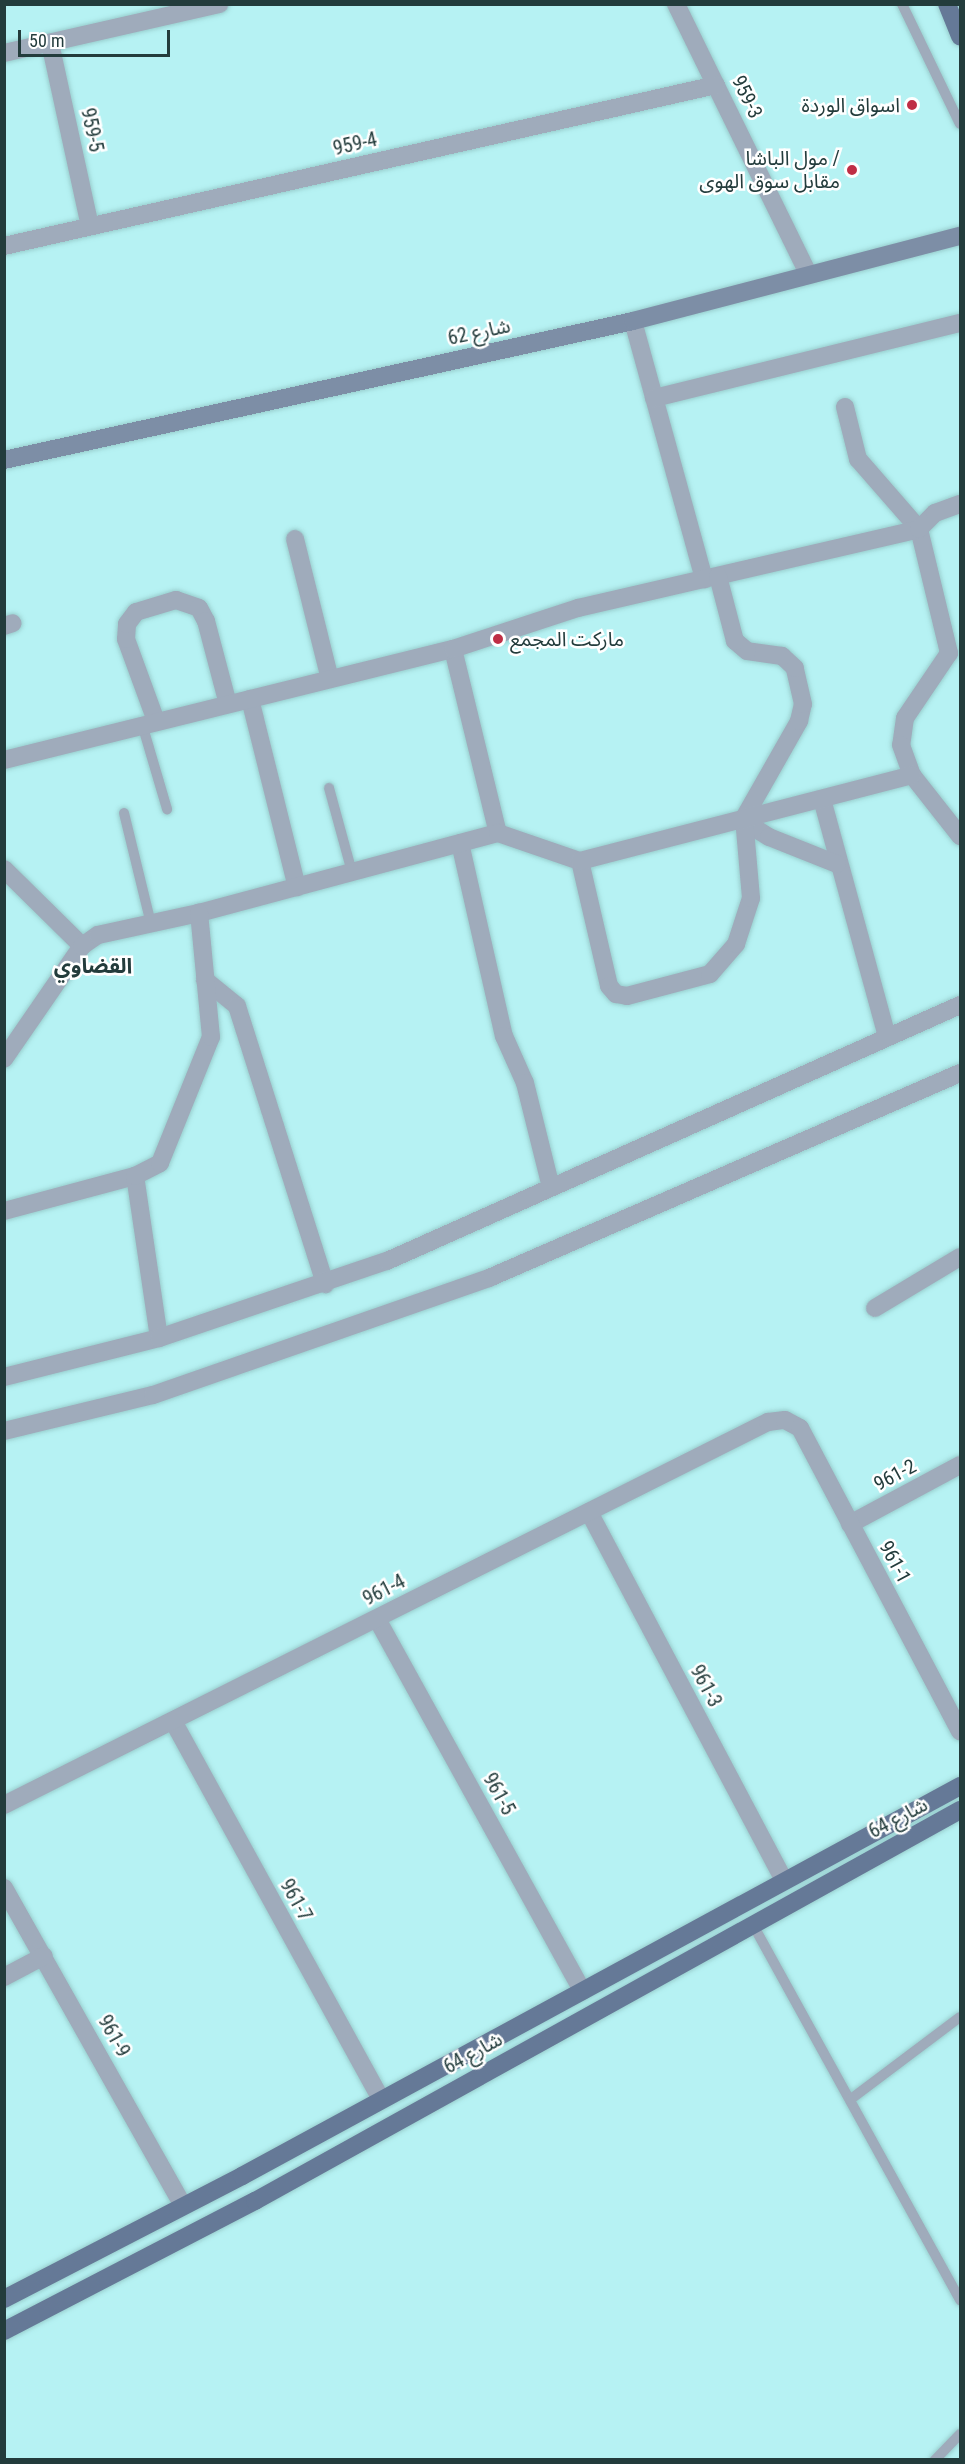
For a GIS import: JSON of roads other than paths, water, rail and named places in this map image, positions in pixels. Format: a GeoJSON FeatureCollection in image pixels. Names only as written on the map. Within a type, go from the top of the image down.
{"type":"FeatureCollection","features":[{"type":"Feature","properties":{"kind":"main road"},"geometry":{"type":"LineString","coordinates":[[946,4],[960,37]]}},
{"type":"Feature","properties":{"kind":"main road","name":"شارع 64"},"geometry":{"type":"LineString","coordinates":[[4,2299],[381,2100],[960,1786]]}},
{"type":"Feature","properties":{"kind":"main road","name":"شارع 64"},"geometry":{"type":"LineString","coordinates":[[4,2331],[255,2201],[752,1923],[960,1810]]}},
{"type":"Feature","properties":{"kind":"street"},"geometry":{"type":"LineString","coordinates":[[4,54],[220,4]]}},
{"type":"Feature","properties":{"kind":"street","name":"959-3"},"geometry":{"type":"LineString","coordinates":[[676,4],[808,274]]}},
{"type":"Feature","properties":{"kind":"street","name":"959-5"},"geometry":{"type":"LineString","coordinates":[[50,43],[90,226]]}},
{"type":"Feature","properties":{"kind":"street","name":"959-4"},"geometry":{"type":"LineString","coordinates":[[4,246],[716,85]]}},
{"type":"Feature","properties":{"kind":"street","name":"شارع 62"},"geometry":{"type":"LineString","coordinates":[[4,460],[633,321],[960,236]]}},
{"type":"Feature","properties":{"kind":"street"},"geometry":{"type":"LineString","coordinates":[[580,861],[609,986],[616,994],[627,996],[711,974],[735,944],[751,898],[745,820],[799,722],[803,704],[795,668],[782,656],[747,651],[735,641],[711,577],[654,398],[633,321]]}},
{"type":"Feature","properties":{"kind":"street"},"geometry":{"type":"LineString","coordinates":[[654,398],[960,323]]}},
{"type":"Feature","properties":{"kind":"street"},"geometry":{"type":"LineString","coordinates":[[845,407],[858,459],[919,529],[955,653],[900,730],[912,775],[960,836]]}},
{"type":"Feature","properties":{"kind":"street"},"geometry":{"type":"LineString","coordinates":[[4,760],[453,649],[578,608],[919,529],[935,513],[960,504]]}},
{"type":"Feature","properties":{"kind":"street"},"geometry":{"type":"LineString","coordinates":[[295,539],[330,679]]}},
{"type":"Feature","properties":{"kind":"street"},"geometry":{"type":"LineString","coordinates":[[149,723],[126,639],[127,624],[136,612],[176,600],[199,608],[206,621],[228,704]]}},
{"type":"Feature","properties":{"kind":"street"},"geometry":{"type":"LineString","coordinates":[[453,649],[498,833]]}},
{"type":"Feature","properties":{"kind":"street"},"geometry":{"type":"LineString","coordinates":[[249,699],[297,887]]}},
{"type":"Feature","properties":{"kind":"street"},"geometry":{"type":"LineString","coordinates":[[4,1059],[82,946],[98,935],[199,913],[498,833],[580,861],[912,775]]}},
{"type":"Feature","properties":{"kind":"street"},"geometry":{"type":"LineString","coordinates":[[822,800],[837,864],[887,1037]]}},
{"type":"Feature","properties":{"kind":"street"},"geometry":{"type":"LineString","coordinates":[[745,820],[769,837],[837,864]]}},
{"type":"Feature","properties":{"kind":"street"},"geometry":{"type":"LineString","coordinates":[[460,843],[504,1036],[525,1083],[551,1188]]}},
{"type":"Feature","properties":{"kind":"street"},"geometry":{"type":"LineString","coordinates":[[4,869],[82,946]]}},
{"type":"Feature","properties":{"kind":"street"},"geometry":{"type":"LineString","coordinates":[[4,1211],[135,1176],[160,1163],[211,1037],[199,913]]}},
{"type":"Feature","properties":{"kind":"street"},"geometry":{"type":"LineString","coordinates":[[206,980],[237,1006],[326,1284]]}},
{"type":"Feature","properties":{"kind":"street"},"geometry":{"type":"LineString","coordinates":[[4,1377],[159,1338],[326,1284],[387,1261],[960,1005]]}},
{"type":"Feature","properties":{"kind":"street"},"geometry":{"type":"LineString","coordinates":[[4,1431],[153,1395],[489,1278],[960,1073]]}},
{"type":"Feature","properties":{"kind":"street"},"geometry":{"type":"LineString","coordinates":[[135,1176],[159,1338]]}},
{"type":"Feature","properties":{"kind":"street"},"geometry":{"type":"LineString","coordinates":[[875,1308],[960,1257]]}},
{"type":"Feature","properties":{"kind":"street","name":"961-4"},"geometry":{"type":"LineString","coordinates":[[4,1805],[768,1422],[785,1420]]}},
{"type":"Feature","properties":{"kind":"street","name":"961-1"},"geometry":{"type":"LineString","coordinates":[[785,1420],[800,1428],[960,1731]]}},
{"type":"Feature","properties":{"kind":"street","name":"961-2"},"geometry":{"type":"LineString","coordinates":[[850,1524],[960,1466]]}},
{"type":"Feature","properties":{"kind":"street","name":"961-3"},"geometry":{"type":"LineString","coordinates":[[589,1512],[784,1881]]}},
{"type":"Feature","properties":{"kind":"street","name":"961-5"},"geometry":{"type":"LineString","coordinates":[[377,1619],[582,1991]]}},
{"type":"Feature","properties":{"kind":"street","name":"961-7"},"geometry":{"type":"LineString","coordinates":[[173,1721],[381,2100]]}},
{"type":"Feature","properties":{"kind":"street","name":"961-9"},"geometry":{"type":"LineString","coordinates":[[4,1888],[183,2206]]}},
{"type":"Feature","properties":{"kind":"street"},"geometry":{"type":"LineString","coordinates":[[4,1977],[44,1956]]}},
{"type":"Feature","properties":{"kind":"lane"},"geometry":{"type":"LineString","coordinates":[[902,4],[960,124]]}},
{"type":"Feature","properties":{"kind":"lane"},"geometry":{"type":"LineString","coordinates":[[149,723],[167,809]]}},
{"type":"Feature","properties":{"kind":"lane"},"geometry":{"type":"LineString","coordinates":[[329,788],[352,872]]}},
{"type":"Feature","properties":{"kind":"lane"},"geometry":{"type":"LineString","coordinates":[[124,813],[151,924]]}},
{"type":"Feature","properties":{"kind":"lane"},"geometry":{"type":"LineString","coordinates":[[752,1923],[960,2300]]}},
{"type":"Feature","properties":{"kind":"lane"},"geometry":{"type":"LineString","coordinates":[[851,2099],[960,2017]]}},
{"type":"Feature","properties":{"kind":"lane"},"geometry":{"type":"LineString","coordinates":[[935,2460],[960,2434]]}},
{"type":"Feature","properties":{"kind":"place","name":"اسواق الوردة"},"geometry":{"type":"Point","coordinates":[912,105]}},
{"type":"Feature","properties":{"kind":"place","name":"مول الباشا / مقابل سوق الهوى"},"geometry":{"type":"Point","coordinates":[852,170]}},
{"type":"Feature","properties":{"kind":"place","name":"ماركت المجمع"},"geometry":{"type":"Point","coordinates":[498,639]}},
{"type":"Feature","properties":{"kind":"district","name":"القضاوي"},"geometry":{"type":"Point","coordinates":[93,966]}}]}
